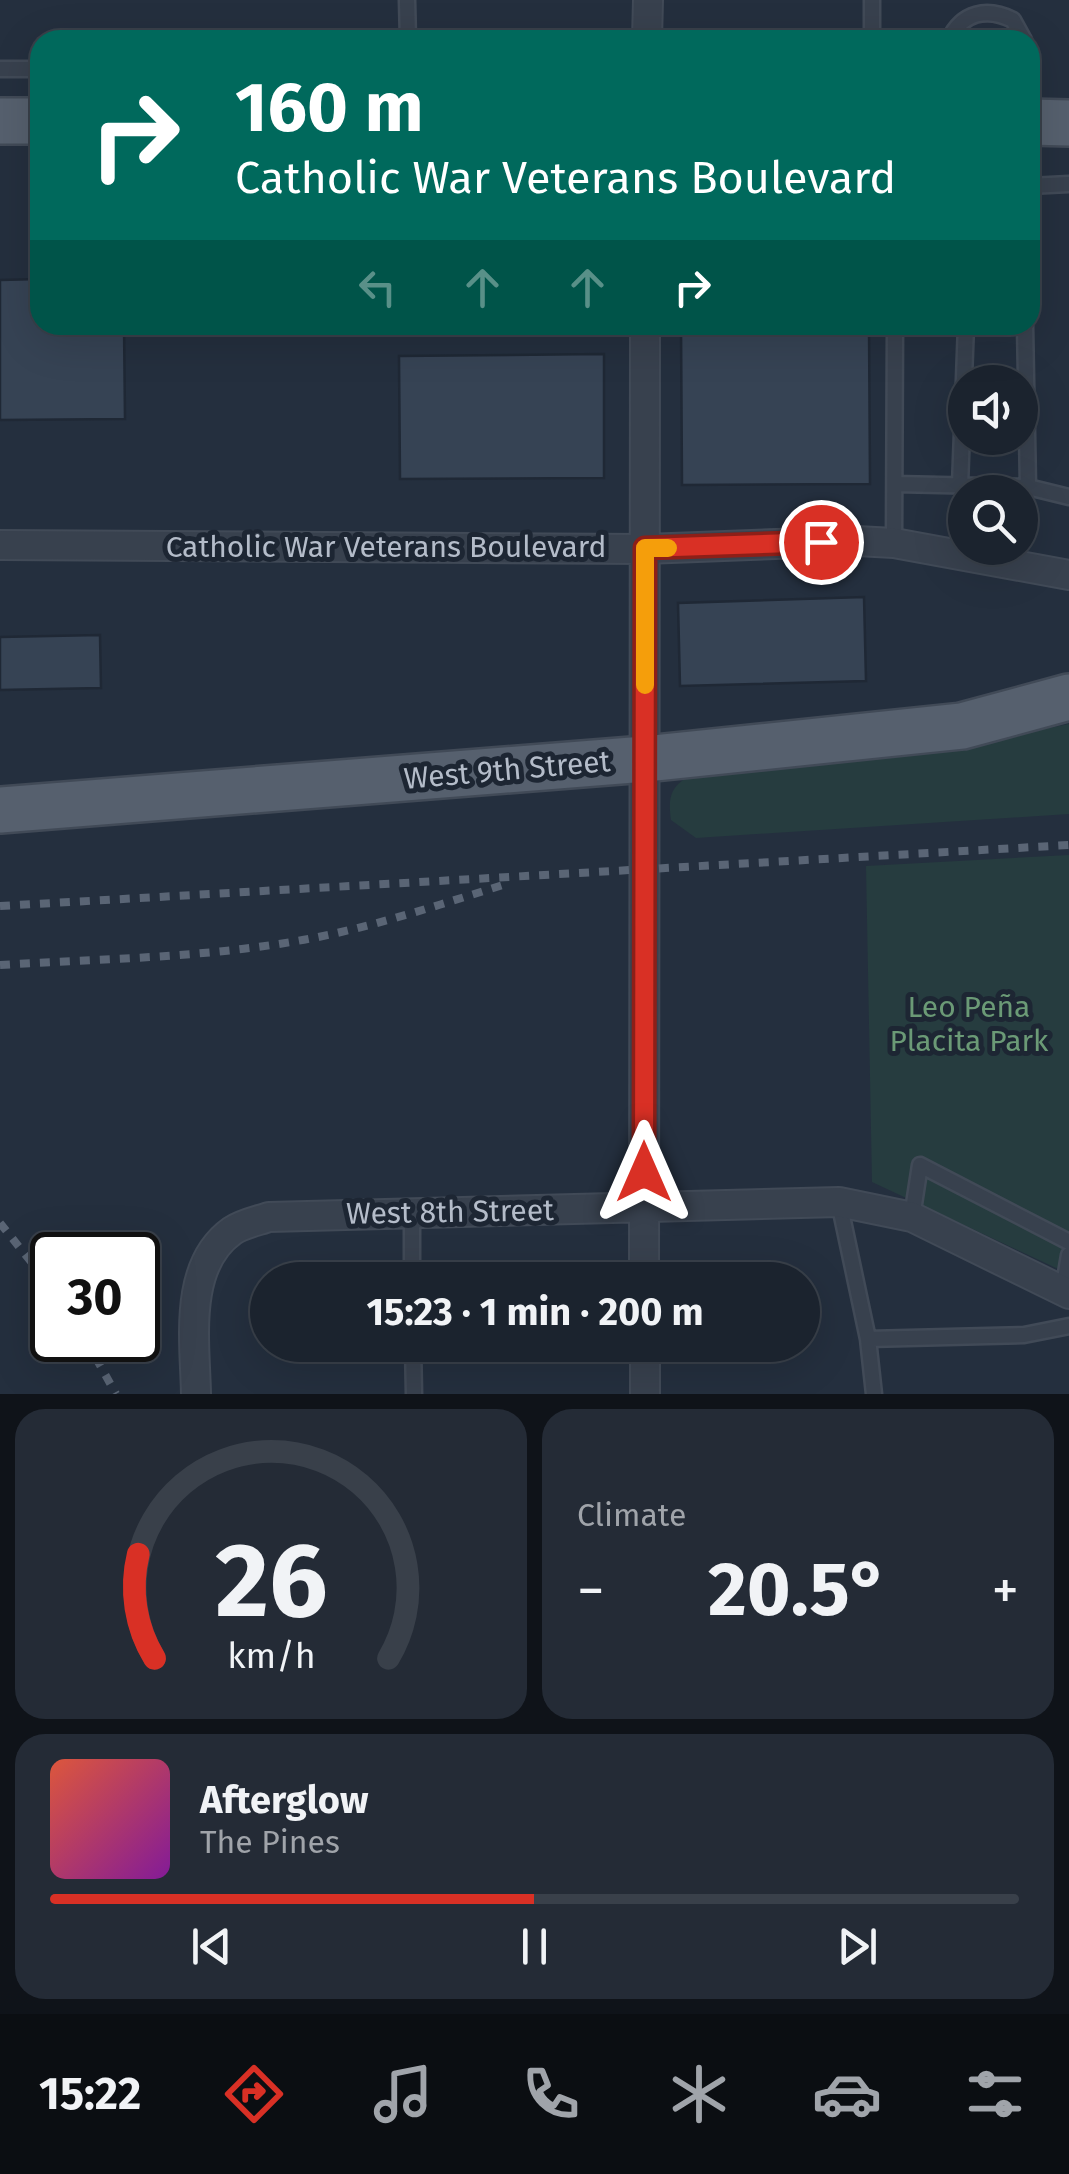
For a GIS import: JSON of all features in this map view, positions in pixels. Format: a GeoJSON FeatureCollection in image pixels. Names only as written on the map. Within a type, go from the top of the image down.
{"type":"FeatureCollection","features":[{"type":"Feature","properties":{"kind":"main road"},"geometry":{"type":"LineString","coordinates":[[0,121],[30,121]]}},
{"type":"Feature","properties":{"kind":"main road"},"geometry":{"type":"LineString","coordinates":[[1040,122],[1069,123]]}},
{"type":"Feature","properties":{"kind":"main road","name":"West 9th Street"},"geometry":{"type":"LineString","coordinates":[[0,810],[645,759],[962,726],[1069,697]]}},
{"type":"Feature","properties":{"kind":"street"},"geometry":{"type":"LineString","coordinates":[[647,30],[648,0]]}},
{"type":"Feature","properties":{"kind":"street"},"geometry":{"type":"LineString","coordinates":[[644,1262],[645,335]]}},
{"type":"Feature","properties":{"kind":"street","name":"Catholic War Veterans Boulevard"},"geometry":{"type":"LineString","coordinates":[[0,545],[645,548],[894,543],[1069,575]]}},
{"type":"Feature","properties":{"kind":"street","name":"West 8th Street"},"geometry":{"type":"LineString","coordinates":[[196,1394],[194,1301],[216,1247],[234,1230],[269,1217],[412,1210],[644,1211],[840,1202],[912,1217],[1066,1292]]}},
{"type":"Feature","properties":{"kind":"street"},"geometry":{"type":"LineString","coordinates":[[645,1362],[645,1394]]}},
{"type":"Feature","properties":{"kind":"lane"},"geometry":{"type":"LineString","coordinates":[[407,0],[408,30]]}},
{"type":"Feature","properties":{"kind":"lane"},"geometry":{"type":"LineString","coordinates":[[872,0],[872,30]]}},
{"type":"Feature","properties":{"kind":"lane"},"geometry":{"type":"LineString","coordinates":[[957,30],[966,18],[989,12],[1013,20],[1018,30]]}},
{"type":"Feature","properties":{"kind":"lane"},"geometry":{"type":"LineString","coordinates":[[0,69],[30,69]]}},
{"type":"Feature","properties":{"kind":"lane"},"geometry":{"type":"LineString","coordinates":[[1040,185],[1069,184]]}},
{"type":"Feature","properties":{"kind":"lane"},"geometry":{"type":"LineString","coordinates":[[894,543],[895,335]]}},
{"type":"Feature","properties":{"kind":"lane"},"geometry":{"type":"LineString","coordinates":[[960,475],[966,335]]}},
{"type":"Feature","properties":{"kind":"lane"},"geometry":{"type":"LineString","coordinates":[[1025,335],[1028,475]]}},
{"type":"Feature","properties":{"kind":"lane"},"geometry":{"type":"LineString","coordinates":[[896,484],[948,485]]}},
{"type":"Feature","properties":{"kind":"lane"},"geometry":{"type":"LineString","coordinates":[[1038,490],[1069,498]]}},
{"type":"Feature","properties":{"kind":"lane"},"geometry":{"type":"LineString","coordinates":[[912,1217],[920,1165],[1069,1242]]}},
{"type":"Feature","properties":{"kind":"lane"},"geometry":{"type":"LineString","coordinates":[[840,1202],[868,1339],[874,1394]]}},
{"type":"Feature","properties":{"kind":"lane"},"geometry":{"type":"LineString","coordinates":[[412,1210],[412,1262]]}},
{"type":"Feature","properties":{"kind":"lane"},"geometry":{"type":"LineString","coordinates":[[1066,1292],[1069,1255]]}},
{"type":"Feature","properties":{"kind":"lane"},"geometry":{"type":"LineString","coordinates":[[868,1339],[1024,1335],[1069,1326]]}},
{"type":"Feature","properties":{"kind":"lane"},"geometry":{"type":"LineString","coordinates":[[413,1362],[414,1394]]}},
{"type":"Feature","properties":{"kind":"green space"},"geometry":{"type":"Polygon","coordinates":[[[1069,724],[1069,814],[696,838],[671,820],[672,794],[690,776],[912,755],[1069,724]]]}},
{"type":"Feature","properties":{"kind":"green space","name":"Leo Peña Placita Park"},"geometry":{"type":"Polygon","coordinates":[[[1069,855],[1069,1274],[872,1182],[866,866],[1069,855]]]}},
{"type":"Feature","properties":{"kind":"building"},"geometry":{"type":"Polygon","coordinates":[[[30,279],[30,335],[124,335],[125,419],[0,420],[0,280],[30,279]]]}},
{"type":"Feature","properties":{"kind":"building"},"geometry":{"type":"Polygon","coordinates":[[[681,335],[869,335],[870,484],[682,485],[681,335]]]}},
{"type":"Feature","properties":{"kind":"building"},"geometry":{"type":"Polygon","coordinates":[[[604,354],[604,478],[400,479],[399,356],[604,354]]]}},
{"type":"Feature","properties":{"kind":"building"},"geometry":{"type":"Polygon","coordinates":[[[864,597],[866,681],[680,686],[678,603],[864,597]]]}},
{"type":"Feature","properties":{"kind":"building"},"geometry":{"type":"Polygon","coordinates":[[[100,635],[101,688],[0,690],[0,637],[100,635]]]}},
{"type":"Feature","properties":{"kind":"railway"},"geometry":{"type":"LineString","coordinates":[[0,906],[1069,845]]}},
{"type":"Feature","properties":{"kind":"railway"},"geometry":{"type":"LineString","coordinates":[[0,965],[260,947],[375,924],[503,885]]}},
{"type":"Feature","properties":{"kind":"railway"},"geometry":{"type":"LineString","coordinates":[[0,1223],[30,1260]]}},
{"type":"Feature","properties":{"kind":"railway"},"geometry":{"type":"LineString","coordinates":[[98,1362],[116,1394]]}},
{"type":"Feature","properties":{"kind":"slow traffic"},"geometry":{"type":"LineString","coordinates":[[645,685],[645,548],[668,548]]}},
{"type":"Feature","properties":{"kind":"route"},"geometry":{"type":"LineString","coordinates":[[644,1172],[645,548],[821,542]]}}]}
